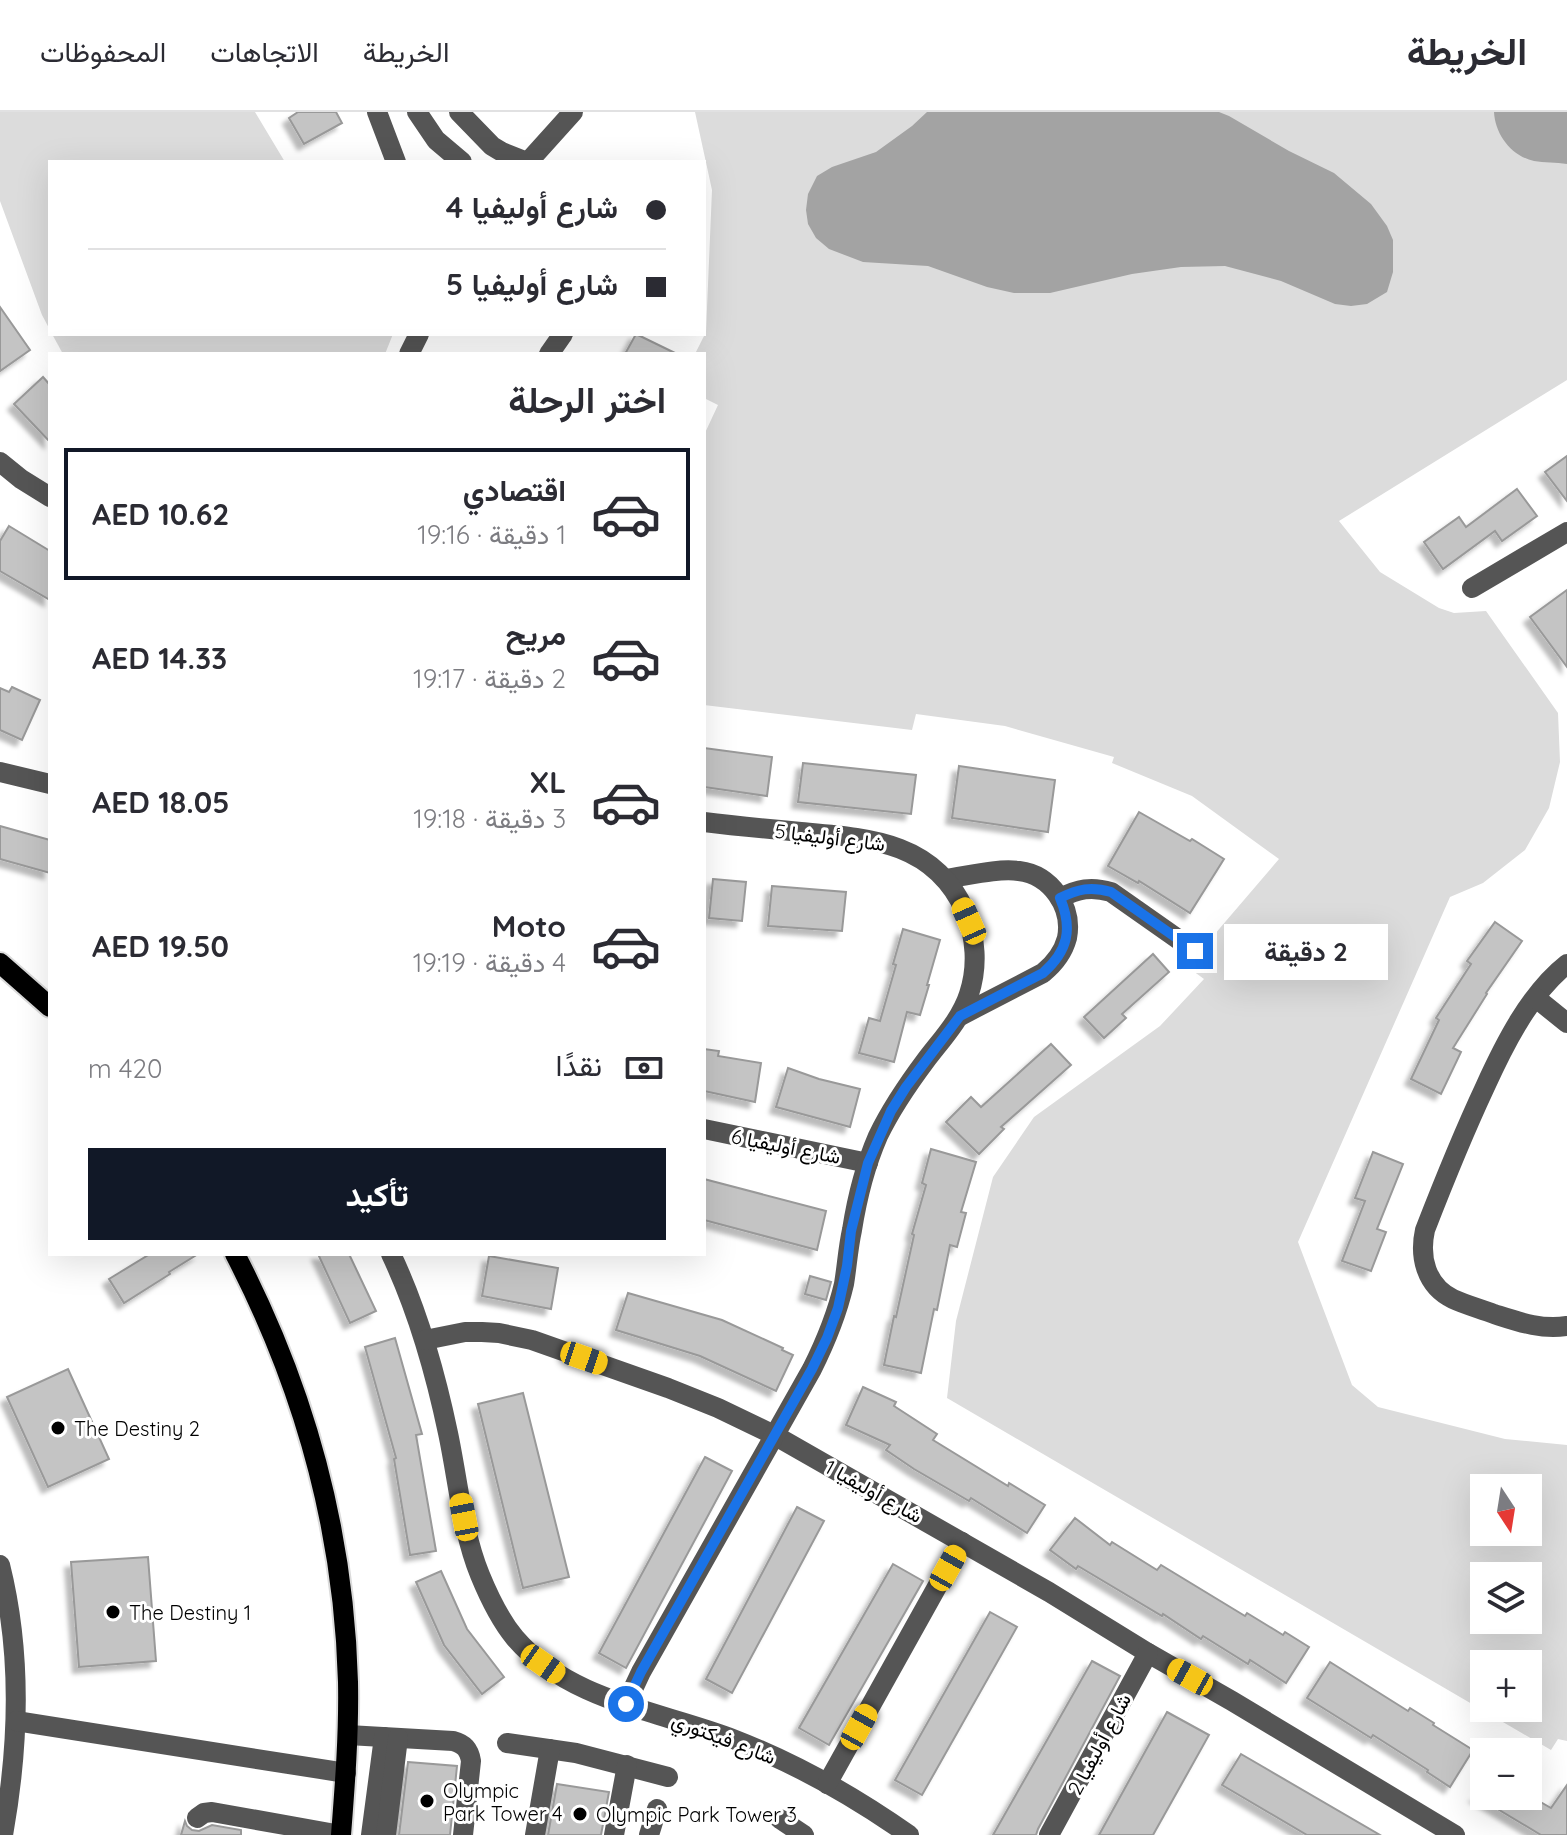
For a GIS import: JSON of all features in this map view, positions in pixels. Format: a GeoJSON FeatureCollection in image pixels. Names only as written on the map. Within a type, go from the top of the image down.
{"type":"FeatureCollection","features":[{"type":"Feature","properties":{"kind":"main road"},"geometry":{"type":"LineString","coordinates":[[0,963],[48,1005]]}},
{"type":"Feature","properties":{"kind":"main road"},"geometry":{"type":"LineString","coordinates":[[236,1256],[285,1363],[309,1433],[327,1504],[345,1630],[348,1735],[341,1835]]}},
{"type":"Feature","properties":{"kind":"street"},"geometry":{"type":"LineString","coordinates":[[377,112],[395,160]]}},
{"type":"Feature","properties":{"kind":"street"},"geometry":{"type":"LineString","coordinates":[[417,112],[436,140],[460,160]]}},
{"type":"Feature","properties":{"kind":"street"},"geometry":{"type":"LineString","coordinates":[[459,112],[492,146],[523,160]]}},
{"type":"Feature","properties":{"kind":"street"},"geometry":{"type":"LineString","coordinates":[[530,160],[573,112]]}},
{"type":"Feature","properties":{"kind":"street"},"geometry":{"type":"LineString","coordinates":[[0,462],[48,496]]}},
{"type":"Feature","properties":{"kind":"street"},"geometry":{"type":"LineString","coordinates":[[1472,588],[1567,532]]}},
{"type":"Feature","properties":{"kind":"street"},"geometry":{"type":"LineString","coordinates":[[4,773],[48,770]]}},
{"type":"Feature","properties":{"kind":"street"},"geometry":{"type":"LineString","coordinates":[[4,773],[48,784]]}},
{"type":"Feature","properties":{"kind":"street","name":"شارع أوليفيا 5"},"geometry":{"type":"LineString","coordinates":[[626,1704],[641,1672],[812,1369],[833,1322],[843,1286],[851,1231],[868,1163],[884,1124],[906,1087],[960,1016],[970,993],[975,969],[975,945],[959,899],[945,879],[913,854],[874,840],[706,822]]}},
{"type":"Feature","properties":{"kind":"street"},"geometry":{"type":"LineString","coordinates":[[945,879],[1018,871],[1043,880],[1060,898],[1074,891],[1099,888],[1111,892],[1195,951]]}},
{"type":"Feature","properties":{"kind":"street","name":"شارع أوليفيا 5"},"geometry":{"type":"LineString","coordinates":[[960,1016],[1043,973],[1053,964],[1062,952],[1068,925],[1060,898]]}},
{"type":"Feature","properties":{"kind":"street"},"geometry":{"type":"LineString","coordinates":[[1567,964],[1544,985],[1496,1063],[1459,1142],[1422,1243],[1422,1256],[1432,1281],[1452,1299],[1523,1324],[1567,1326]]}},
{"type":"Feature","properties":{"kind":"street"},"geometry":{"type":"LineString","coordinates":[[1536,998],[1567,1023]]}},
{"type":"Feature","properties":{"kind":"street","name":"شارع أوليفيا 6"},"geometry":{"type":"LineString","coordinates":[[706,1129],[868,1163]]}},
{"type":"Feature","properties":{"kind":"street","name":"شارع فيكتوري"},"geometry":{"type":"LineString","coordinates":[[392,1256],[425,1340],[479,1574],[496,1610],[517,1640],[543,1664],[569,1681],[626,1704],[745,1744],[797,1767],[909,1835]]}},
{"type":"Feature","properties":{"kind":"street","name":"شارع أوليفيا 1"},"geometry":{"type":"LineString","coordinates":[[425,1340],[465,1332],[499,1333],[532,1340],[718,1408],[774,1435],[1049,1592],[1455,1835]]}},
{"type":"Feature","properties":{"kind":"street"},"geometry":{"type":"LineString","coordinates":[[827,1784],[962,1542]]}},
{"type":"Feature","properties":{"kind":"street"},"geometry":{"type":"LineString","coordinates":[[0,1565],[5,1586],[7,1646],[16,1721],[3,1835]]}},
{"type":"Feature","properties":{"kind":"street","name":"شارع أوليفيا 2"},"geometry":{"type":"LineString","coordinates":[[1049,1835],[1148,1653]]}},
{"type":"Feature","properties":{"kind":"street"},"geometry":{"type":"LineString","coordinates":[[16,1721],[346,1773]]}},
{"type":"Feature","properties":{"kind":"street"},"geometry":{"type":"LineString","coordinates":[[348,1735],[453,1741],[466,1747],[471,1761],[463,1835]]}},
{"type":"Feature","properties":{"kind":"street"},"geometry":{"type":"LineString","coordinates":[[371,1835],[391,1738]]}},
{"type":"Feature","properties":{"kind":"street"},"geometry":{"type":"LineString","coordinates":[[386,1835],[391,1738]]}},
{"type":"Feature","properties":{"kind":"street"},"geometry":{"type":"LineString","coordinates":[[507,1743],[627,1765],[668,1777]]}},
{"type":"Feature","properties":{"kind":"street"},"geometry":{"type":"LineString","coordinates":[[535,1835],[550,1749]]}},
{"type":"Feature","properties":{"kind":"street"},"geometry":{"type":"LineString","coordinates":[[614,1835],[627,1765]]}},
{"type":"Feature","properties":{"kind":"street"},"geometry":{"type":"LineString","coordinates":[[649,1835],[657,1809]]}},
{"type":"Feature","properties":{"kind":"street"},"geometry":{"type":"LineString","coordinates":[[197,1818],[212,1812],[341,1835]]}},
{"type":"Feature","properties":{"kind":"street"},"geometry":{"type":"LineString","coordinates":[[780,1819],[804,1835]]}},
{"type":"Feature","properties":{"kind":"shaded area"},"geometry":{"type":"Polygon","coordinates":[[[0,112],[255,112],[284,160],[48,160],[48,326],[0,201],[0,112]]]}},
{"type":"Feature","properties":{"kind":"shaded area"},"geometry":{"type":"Polygon","coordinates":[[[695,112],[1567,112],[1567,380],[1339,521],[1380,572],[1439,608],[1454,613],[1486,611],[1558,713],[1560,762],[1549,808],[1525,850],[1483,883],[1450,897],[1298,1242],[1352,1385],[1378,1407],[1505,1439],[1567,1445],[1567,1741],[1558,1739],[1551,1750],[1542,1745],[1542,1738],[1530,1738],[1503,1722],[1542,1722],[1542,1650],[1470,1650],[1470,1703],[947,1398],[956,1321],[993,1177],[1034,1117],[1160,1026],[1204,979],[1189,968],[1279,859],[1192,796],[1112,763],[1114,757],[1005,726],[916,714],[912,730],[706,705],[706,431],[718,405],[706,399],[706,352],[696,352],[706,336],[712,190],[695,112]]]}},
{"type":"Feature","properties":{"kind":"shaded area"},"geometry":{"type":"Polygon","coordinates":[[[927,112],[1219,112],[1334,173],[1371,204],[1393,240],[1393,272],[1387,292],[1367,304],[1335,304],[1281,281],[1225,266],[1181,267],[1132,274],[1050,293],[1014,293],[928,266],[863,262],[829,249],[816,238],[808,224],[808,194],[817,176],[832,167],[876,152],[927,112]]]}},
{"type":"Feature","properties":{"kind":"shaded area"},"geometry":{"type":"Polygon","coordinates":[[[1494,112],[1567,112],[1567,164],[1534,161],[1518,154],[1501,136],[1494,112]]]}},
{"type":"Feature","properties":{"kind":"shaded area"},"geometry":{"type":"Polygon","coordinates":[[[53,336],[392,336],[386,352],[62,352],[53,336]]]}},
{"type":"Feature","properties":{"kind":"building"},"geometry":{"type":"Polygon","coordinates":[[[298,112],[336,112],[342,123],[304,144],[289,118],[298,112]]]}},
{"type":"Feature","properties":{"kind":"building"},"geometry":{"type":"Polygon","coordinates":[[[0,307],[30,350],[0,371],[0,307]]]}},
{"type":"Feature","properties":{"kind":"building"},"geometry":{"type":"Polygon","coordinates":[[[635,336],[640,336],[673,352],[626,352],[635,336]]]}},
{"type":"Feature","properties":{"kind":"building"},"geometry":{"type":"Polygon","coordinates":[[[43,377],[48,383],[48,440],[14,404],[43,377]]]}},
{"type":"Feature","properties":{"kind":"building"},"geometry":{"type":"Polygon","coordinates":[[[1567,456],[1567,501],[1545,472],[1567,456]]]}},
{"type":"Feature","properties":{"kind":"building"},"geometry":{"type":"Polygon","coordinates":[[[1517,489],[1537,516],[1502,541],[1495,531],[1443,569],[1424,542],[1459,517],[1466,527],[1517,489]]]}},
{"type":"Feature","properties":{"kind":"building"},"geometry":{"type":"Polygon","coordinates":[[[9,526],[48,550],[48,599],[0,571],[0,541],[9,526]]]}},
{"type":"Feature","properties":{"kind":"building"},"geometry":{"type":"Polygon","coordinates":[[[1567,590],[1567,667],[1530,617],[1567,590]]]}},
{"type":"Feature","properties":{"kind":"building"},"geometry":{"type":"Polygon","coordinates":[[[12,687],[40,700],[22,740],[0,730],[0,688],[9,692],[12,687]]]}},
{"type":"Feature","properties":{"kind":"building"},"geometry":{"type":"Polygon","coordinates":[[[706,748],[772,757],[767,796],[706,787],[706,748]]]}},
{"type":"Feature","properties":{"kind":"building"},"geometry":{"type":"Polygon","coordinates":[[[803,763],[916,775],[911,814],[798,802],[803,763]]]}},
{"type":"Feature","properties":{"kind":"building"},"geometry":{"type":"Polygon","coordinates":[[[959,766],[1055,780],[1048,832],[952,818],[959,766]]]}},
{"type":"Feature","properties":{"kind":"building"},"geometry":{"type":"Polygon","coordinates":[[[1139,812],[1224,859],[1190,913],[1139,881],[1108,866],[1139,812]]]}},
{"type":"Feature","properties":{"kind":"building"},"geometry":{"type":"Polygon","coordinates":[[[0,826],[48,839],[48,872],[0,859],[0,826]]]}},
{"type":"Feature","properties":{"kind":"building"},"geometry":{"type":"Polygon","coordinates":[[[713,879],[746,882],[742,921],[709,918],[713,879]]]}},
{"type":"Feature","properties":{"kind":"building"},"geometry":{"type":"Polygon","coordinates":[[[772,886],[846,892],[842,931],[768,926],[772,886]]]}},
{"type":"Feature","properties":{"kind":"building"},"geometry":{"type":"Polygon","coordinates":[[[1495,922],[1522,941],[1453,1048],[1461,1052],[1441,1094],[1411,1079],[1439,1020],[1436,1018],[1471,964],[1467,961],[1495,922]]]}},
{"type":"Feature","properties":{"kind":"building"},"geometry":{"type":"Polygon","coordinates":[[[903,929],[940,940],[920,1015],[907,1012],[894,1062],[859,1053],[869,1018],[880,1021],[903,929]]]}},
{"type":"Feature","properties":{"kind":"building"},"geometry":{"type":"Polygon","coordinates":[[[1153,954],[1169,972],[1122,1014],[1126,1018],[1104,1038],[1084,1017],[1153,954]]]}},
{"type":"Feature","properties":{"kind":"building"},"geometry":{"type":"Polygon","coordinates":[[[1051,1044],[1071,1065],[1001,1127],[1004,1129],[979,1154],[946,1122],[971,1097],[981,1107],[1051,1044]]]}},
{"type":"Feature","properties":{"kind":"building"},"geometry":{"type":"Polygon","coordinates":[[[706,1049],[719,1051],[718,1056],[761,1063],[755,1102],[706,1091],[706,1049]]]}},
{"type":"Feature","properties":{"kind":"building"},"geometry":{"type":"Polygon","coordinates":[[[788,1068],[860,1089],[850,1127],[776,1107],[788,1068]]]}},
{"type":"Feature","properties":{"kind":"building"},"geometry":{"type":"Polygon","coordinates":[[[931,1149],[976,1162],[961,1212],[966,1213],[957,1247],[950,1245],[921,1373],[884,1365],[912,1234],[926,1185],[922,1183],[931,1149]]]}},
{"type":"Feature","properties":{"kind":"building"},"geometry":{"type":"Polygon","coordinates":[[[1373,1152],[1403,1164],[1377,1229],[1386,1232],[1371,1271],[1342,1261],[1365,1201],[1355,1198],[1373,1152]]]}},
{"type":"Feature","properties":{"kind":"building"},"geometry":{"type":"Polygon","coordinates":[[[706,1180],[826,1211],[817,1250],[706,1221],[706,1180]]]}},
{"type":"Feature","properties":{"kind":"building"},"geometry":{"type":"Polygon","coordinates":[[[147,1256],[195,1256],[124,1303],[109,1279],[147,1256]]]}},
{"type":"Feature","properties":{"kind":"building"},"geometry":{"type":"Polygon","coordinates":[[[319,1256],[350,1256],[376,1311],[350,1323],[319,1256]]]}},
{"type":"Feature","properties":{"kind":"building"},"geometry":{"type":"Polygon","coordinates":[[[489,1256],[558,1268],[551,1309],[482,1296],[489,1256]]]}},
{"type":"Feature","properties":{"kind":"building"},"geometry":{"type":"Polygon","coordinates":[[[810,1276],[831,1282],[826,1300],[805,1294],[810,1276]]]}},
{"type":"Feature","properties":{"kind":"building"},"geometry":{"type":"Polygon","coordinates":[[[628,1293],[722,1320],[783,1348],[793,1355],[776,1391],[700,1356],[616,1330],[628,1293]]]}},
{"type":"Feature","properties":{"kind":"building"},"geometry":{"type":"Polygon","coordinates":[[[395,1338],[422,1434],[416,1435],[436,1551],[410,1555],[396,1458],[365,1347],[395,1338]]]}},
{"type":"Feature","properties":{"kind":"building","name":"The Destiny 2"},"geometry":{"type":"Polygon","coordinates":[[[68,1369],[109,1459],[48,1487],[7,1397],[68,1369]]]}},
{"type":"Feature","properties":{"kind":"building"},"geometry":{"type":"Polygon","coordinates":[[[863,1387],[896,1402],[894,1406],[937,1434],[933,1440],[1045,1505],[1027,1533],[971,1498],[969,1501],[914,1469],[886,1450],[890,1445],[846,1425],[863,1387]]]}},
{"type":"Feature","properties":{"kind":"building"},"geometry":{"type":"Polygon","coordinates":[[[523,1393],[569,1577],[523,1588],[478,1404],[523,1393]]]}},
{"type":"Feature","properties":{"kind":"building"},"geometry":{"type":"Polygon","coordinates":[[[705,1457],[732,1471],[626,1668],[599,1653],[705,1457]]]}},
{"type":"Feature","properties":{"kind":"building"},"geometry":{"type":"Polygon","coordinates":[[[797,1507],[824,1521],[732,1693],[706,1679],[797,1507]]]}},
{"type":"Feature","properties":{"kind":"building"},"geometry":{"type":"Polygon","coordinates":[[[1075,1518],[1110,1545],[1112,1542],[1157,1570],[1161,1565],[1245,1616],[1247,1613],[1309,1647],[1286,1683],[1250,1660],[1248,1664],[1203,1636],[1201,1639],[1078,1566],[1076,1569],[1050,1550],[1075,1518]]]}},
{"type":"Feature","properties":{"kind":"building","name":"The Destiny 1"},"geometry":{"type":"Polygon","coordinates":[[[148,1557],[156,1661],[79,1667],[71,1562],[148,1557]]]}},
{"type":"Feature","properties":{"kind":"building"},"geometry":{"type":"Polygon","coordinates":[[[893,1564],[923,1581],[829,1745],[799,1728],[893,1564]]]}},
{"type":"Feature","properties":{"kind":"building"},"geometry":{"type":"Polygon","coordinates":[[[441,1571],[467,1629],[504,1677],[482,1694],[444,1645],[416,1582],[441,1571]]]}},
{"type":"Feature","properties":{"kind":"building"},"geometry":{"type":"Polygon","coordinates":[[[990,1612],[1017,1627],[922,1795],[895,1780],[990,1612]]]}},
{"type":"Feature","properties":{"kind":"building"},"geometry":{"type":"Polygon","coordinates":[[[1092,1661],[1120,1676],[1036,1835],[993,1835],[1092,1661]]]}},
{"type":"Feature","properties":{"kind":"building"},"geometry":{"type":"Polygon","coordinates":[[[1330,1662],[1408,1711],[1410,1708],[1434,1723],[1470,1748],[1470,1755],[1450,1787],[1373,1735],[1371,1738],[1307,1698],[1330,1662]]]}},
{"type":"Feature","properties":{"kind":"building"},"geometry":{"type":"Polygon","coordinates":[[[1167,1712],[1209,1735],[1153,1835],[1099,1835],[1167,1712]]]}},
{"type":"Feature","properties":{"kind":"building"},"geometry":{"type":"Polygon","coordinates":[[[1241,1754],[1380,1835],[1307,1835],[1222,1785],[1241,1754]]]}},
{"type":"Feature","properties":{"kind":"building","name":"Olympic Park Tower 4"},"geometry":{"type":"Polygon","coordinates":[[[408,1762],[457,1766],[450,1835],[399,1835],[408,1762]]]}},
{"type":"Feature","properties":{"kind":"building","name":"Olympic Park Tower 3"},"geometry":{"type":"Polygon","coordinates":[[[557,1784],[609,1792],[601,1835],[548,1835],[557,1784]]]}},
{"type":"Feature","properties":{"kind":"building"},"geometry":{"type":"Polygon","coordinates":[[[1567,1785],[1567,1835],[1541,1835],[1499,1810],[1542,1810],[1542,1803],[1551,1808],[1567,1785]]]}},
{"type":"Feature","properties":{"kind":"building"},"geometry":{"type":"Polygon","coordinates":[[[185,1821],[192,1830],[199,1831],[212,1825],[241,1830],[241,1835],[181,1835],[185,1821]]]}},
{"type":"Feature","properties":{"kind":"place","name":"The Destiny 2"},"geometry":{"type":"Point","coordinates":[58,1428]}},
{"type":"Feature","properties":{"kind":"place","name":"The Destiny 1"},"geometry":{"type":"Point","coordinates":[113,1612]}},
{"type":"Feature","properties":{"kind":"place","name":"Olympic Park Tower 4"},"geometry":{"type":"Point","coordinates":[427,1801]}},
{"type":"Feature","properties":{"kind":"place","name":"Olympic Park Tower 3"},"geometry":{"type":"Point","coordinates":[580,1814]}},
{"type":"Feature","properties":{"kind":"route"},"geometry":{"type":"LineString","coordinates":[[626,1704],[827,1338],[838,1308],[858,1197],[868,1163],[891,1111],[923,1064],[960,1016],[1043,973],[1053,964],[1062,952],[1068,925],[1060,898],[1074,891],[1099,888],[1111,892],[1195,951]]}}]}
